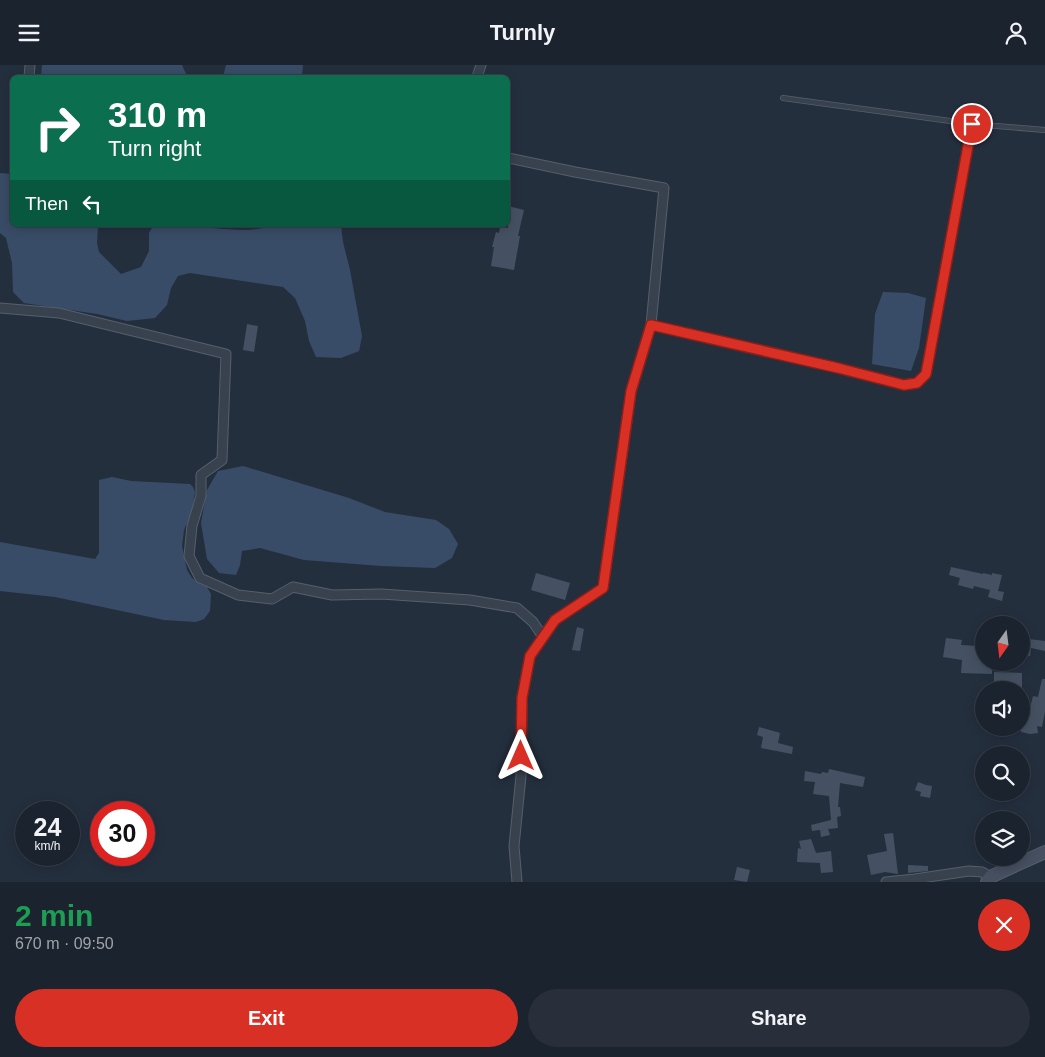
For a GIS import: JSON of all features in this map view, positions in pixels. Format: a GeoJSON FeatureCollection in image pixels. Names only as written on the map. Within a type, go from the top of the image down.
{"type":"FeatureCollection","features":[{"type":"Feature","properties":{"kind":"main road"},"geometry":{"type":"LineString","coordinates":[[988,879],[1045,851]]}},
{"type":"Feature","properties":{"kind":"street"},"geometry":{"type":"LineString","coordinates":[[510,158],[664,188],[651,325],[631,391],[603,588],[555,620],[530,656],[522,698],[521,776],[514,846],[517,882]]}},
{"type":"Feature","properties":{"kind":"street"},"geometry":{"type":"LineString","coordinates":[[0,308],[59,313],[226,353],[222,460],[201,475],[201,496],[192,526],[189,556],[200,578],[238,595],[272,599],[293,587],[332,595],[382,594],[470,601],[517,608],[533,622],[543,637]]}},
{"type":"Feature","properties":{"kind":"street"},"geometry":{"type":"LineString","coordinates":[[886,882],[969,871],[982,872],[988,879]]}},
{"type":"Feature","properties":{"kind":"lane"},"geometry":{"type":"LineString","coordinates":[[783,97],[972,124],[1045,130]]}},
{"type":"Feature","properties":{"kind":"lane"},"geometry":{"type":"LineString","coordinates":[[651,325],[904,385],[917,383],[926,374],[972,124]]}},
{"type":"Feature","properties":{"kind":"water"},"geometry":{"type":"Polygon","coordinates":[[[42,65],[182,65],[187,75],[41,75],[42,65]]]}},
{"type":"Feature","properties":{"kind":"water"},"geometry":{"type":"Polygon","coordinates":[[[226,65],[303,65],[302,75],[224,75],[226,65]]]}},
{"type":"Feature","properties":{"kind":"water"},"geometry":{"type":"Polygon","coordinates":[[[0,173],[10,174],[10,227],[98,227],[97,243],[99,252],[121,274],[141,267],[149,251],[149,233],[152,227],[246,230],[267,227],[341,227],[362,336],[359,351],[341,358],[316,357],[309,341],[305,321],[295,298],[283,287],[190,273],[178,276],[171,288],[167,305],[155,318],[127,321],[97,314],[24,303],[13,292],[12,263],[6,238],[0,233],[0,173]]]}},
{"type":"Feature","properties":{"kind":"water"},"geometry":{"type":"Polygon","coordinates":[[[883,292],[908,293],[926,298],[919,348],[911,371],[872,364],[875,314],[883,292]]]}},
{"type":"Feature","properties":{"kind":"water"},"geometry":{"type":"Polygon","coordinates":[[[243,466],[349,498],[385,512],[436,520],[449,529],[458,544],[452,558],[435,568],[304,560],[260,548],[242,551],[236,575],[219,573],[207,559],[201,523],[207,490],[218,471],[243,466]]]}},
{"type":"Feature","properties":{"kind":"water"},"geometry":{"type":"Polygon","coordinates":[[[112,477],[131,481],[190,484],[193,487],[195,492],[192,512],[184,530],[182,546],[187,570],[192,578],[207,587],[211,594],[210,611],[204,619],[196,622],[164,620],[55,597],[0,591],[0,542],[95,559],[99,553],[99,480],[112,477]]]}},
{"type":"Feature","properties":{"kind":"building"},"geometry":{"type":"Polygon","coordinates":[[[510,206],[524,210],[518,236],[520,236],[514,270],[491,266],[494,247],[492,247],[496,232],[499,233],[500,227],[510,227],[510,206]]]}},
{"type":"Feature","properties":{"kind":"building"},"geometry":{"type":"Polygon","coordinates":[[[247,324],[258,326],[254,352],[243,350],[247,324]]]}},
{"type":"Feature","properties":{"kind":"building"},"geometry":{"type":"Polygon","coordinates":[[[951,567],[983,574],[1002,575],[998,591],[1004,592],[1002,601],[988,597],[990,590],[974,586],[973,589],[958,585],[960,578],[949,575],[951,567]]]}},
{"type":"Feature","properties":{"kind":"building"},"geometry":{"type":"Polygon","coordinates":[[[536,573],[570,583],[565,600],[531,590],[536,573]]]}},
{"type":"Feature","properties":{"kind":"building"},"geometry":{"type":"Polygon","coordinates":[[[577,627],[584,629],[580,651],[572,650],[577,627]]]}},
{"type":"Feature","properties":{"kind":"building"},"geometry":{"type":"Polygon","coordinates":[[[946,638],[962,640],[961,645],[975,646],[975,671],[992,671],[992,674],[961,673],[962,660],[943,657],[946,638]]]}},
{"type":"Feature","properties":{"kind":"building"},"geometry":{"type":"Polygon","coordinates":[[[1030,639],[1045,641],[1045,651],[1031,648],[1030,656],[1030,639]]]}},
{"type":"Feature","properties":{"kind":"building"},"geometry":{"type":"Polygon","coordinates":[[[994,672],[1022,673],[1022,681],[994,681],[994,672]]]}},
{"type":"Feature","properties":{"kind":"building"},"geometry":{"type":"Polygon","coordinates":[[[1042,679],[1045,679],[1045,712],[1042,727],[1037,726],[1038,733],[1030,734],[1030,708],[1033,696],[1038,697],[1042,679]]]}},
{"type":"Feature","properties":{"kind":"building"},"geometry":{"type":"Polygon","coordinates":[[[759,727],[780,733],[778,743],[793,747],[792,754],[761,748],[763,737],[757,735],[759,727]]]}},
{"type":"Feature","properties":{"kind":"building"},"geometry":{"type":"Polygon","coordinates":[[[829,769],[865,777],[863,787],[840,783],[838,807],[840,807],[841,816],[837,817],[838,828],[828,829],[830,835],[821,837],[820,830],[812,831],[811,825],[831,820],[829,796],[813,794],[815,782],[804,781],[805,771],[821,774],[822,772],[828,773],[829,769]]]}},
{"type":"Feature","properties":{"kind":"building"},"geometry":{"type":"Polygon","coordinates":[[[918,782],[932,786],[930,798],[920,796],[921,792],[915,790],[918,782]]]}},
{"type":"Feature","properties":{"kind":"building"},"geometry":{"type":"Polygon","coordinates":[[[893,833],[898,874],[885,872],[871,875],[867,855],[887,851],[884,834],[893,833]]]}},
{"type":"Feature","properties":{"kind":"building"},"geometry":{"type":"Polygon","coordinates":[[[811,839],[816,853],[831,851],[833,872],[821,873],[820,863],[797,862],[798,848],[801,849],[799,841],[811,839]]]}},
{"type":"Feature","properties":{"kind":"building"},"geometry":{"type":"Polygon","coordinates":[[[908,865],[928,866],[928,871],[908,873],[908,865]]]}},
{"type":"Feature","properties":{"kind":"building"},"geometry":{"type":"Polygon","coordinates":[[[737,867],[750,870],[747,882],[734,880],[737,867]]]}},
{"type":"Feature","properties":{"kind":"route"},"geometry":{"type":"LineString","coordinates":[[521,756],[522,698],[530,656],[555,620],[603,588],[631,391],[651,325],[904,385],[917,383],[926,374],[972,124]]}}]}
